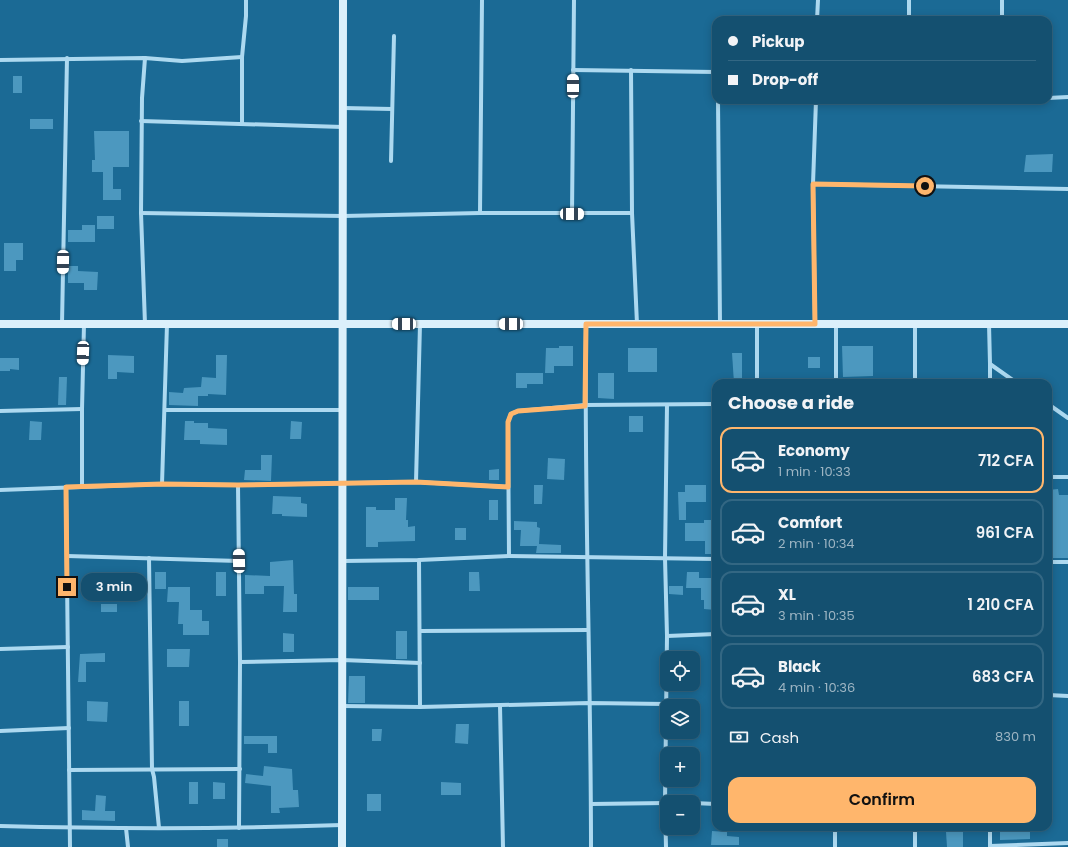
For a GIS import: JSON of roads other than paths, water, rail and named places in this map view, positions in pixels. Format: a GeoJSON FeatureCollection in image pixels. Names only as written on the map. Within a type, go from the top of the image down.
{"type":"FeatureCollection","features":[{"type":"Feature","properties":{"kind":"street"},"geometry":{"type":"LineString","coordinates":[[242,124],[242,57],[246,0]]}},
{"type":"Feature","properties":{"kind":"street"},"geometry":{"type":"LineString","coordinates":[[342,847],[343,0]]}},
{"type":"Feature","properties":{"kind":"street"},"geometry":{"type":"LineString","coordinates":[[480,213],[482,0]]}},
{"type":"Feature","properties":{"kind":"street"},"geometry":{"type":"LineString","coordinates":[[572,214],[574,0]]}},
{"type":"Feature","properties":{"kind":"street"},"geometry":{"type":"LineString","coordinates":[[817,16],[818,0]]}},
{"type":"Feature","properties":{"kind":"street"},"geometry":{"type":"LineString","coordinates":[[909,0],[909,16]]}},
{"type":"Feature","properties":{"kind":"street"},"geometry":{"type":"LineString","coordinates":[[1002,0],[1002,16]]}},
{"type":"Feature","properties":{"kind":"street"},"geometry":{"type":"LineString","coordinates":[[391,161],[394,36]]}},
{"type":"Feature","properties":{"kind":"street"},"geometry":{"type":"LineString","coordinates":[[0,60],[145,58],[182,61],[242,57]]}},
{"type":"Feature","properties":{"kind":"street"},"geometry":{"type":"LineString","coordinates":[[62,324],[67,58]]}},
{"type":"Feature","properties":{"kind":"street"},"geometry":{"type":"LineString","coordinates":[[145,58],[141,121],[141,213],[145,324]]}},
{"type":"Feature","properties":{"kind":"street"},"geometry":{"type":"LineString","coordinates":[[573,70],[712,72]]}},
{"type":"Feature","properties":{"kind":"street"},"geometry":{"type":"LineString","coordinates":[[630,70],[632,213],[637,324]]}},
{"type":"Feature","properties":{"kind":"street"},"geometry":{"type":"LineString","coordinates":[[1052,98],[1068,97]]}},
{"type":"Feature","properties":{"kind":"street"},"geometry":{"type":"LineString","coordinates":[[718,104],[720,324]]}},
{"type":"Feature","properties":{"kind":"street"},"geometry":{"type":"LineString","coordinates":[[815,324],[813,184],[816,104]]}},
{"type":"Feature","properties":{"kind":"street"},"geometry":{"type":"LineString","coordinates":[[343,108],[392,109]]}},
{"type":"Feature","properties":{"kind":"street"},"geometry":{"type":"LineString","coordinates":[[141,121],[343,127]]}},
{"type":"Feature","properties":{"kind":"street"},"geometry":{"type":"LineString","coordinates":[[813,184],[1068,189]]}},
{"type":"Feature","properties":{"kind":"street"},"geometry":{"type":"LineString","coordinates":[[141,213],[343,216],[480,213],[632,213]]}},
{"type":"Feature","properties":{"kind":"street"},"geometry":{"type":"LineString","coordinates":[[0,324],[1068,324]]}},
{"type":"Feature","properties":{"kind":"street"},"geometry":{"type":"LineString","coordinates":[[82,486],[84,324]]}},
{"type":"Feature","properties":{"kind":"street"},"geometry":{"type":"LineString","coordinates":[[162,484],[166,410],[168,324]]}},
{"type":"Feature","properties":{"kind":"street"},"geometry":{"type":"LineString","coordinates":[[416,482],[420,324]]}},
{"type":"Feature","properties":{"kind":"street"},"geometry":{"type":"LineString","coordinates":[[586,324],[585,406],[591,847]]}},
{"type":"Feature","properties":{"kind":"street"},"geometry":{"type":"LineString","coordinates":[[757,379],[758,324]]}},
{"type":"Feature","properties":{"kind":"street"},"geometry":{"type":"LineString","coordinates":[[836,324],[836,379]]}},
{"type":"Feature","properties":{"kind":"street"},"geometry":{"type":"LineString","coordinates":[[915,324],[915,379]]}},
{"type":"Feature","properties":{"kind":"street"},"geometry":{"type":"LineString","coordinates":[[989,324],[990,379]]}},
{"type":"Feature","properties":{"kind":"street"},"geometry":{"type":"LineString","coordinates":[[990,364],[1011,379]]}},
{"type":"Feature","properties":{"kind":"street"},"geometry":{"type":"LineString","coordinates":[[509,556],[508,422],[511,414],[518,411],[585,406],[712,404]]}},
{"type":"Feature","properties":{"kind":"street"},"geometry":{"type":"LineString","coordinates":[[666,699],[667,636],[665,558],[667,405]]}},
{"type":"Feature","properties":{"kind":"street"},"geometry":{"type":"LineString","coordinates":[[1052,407],[1068,418]]}},
{"type":"Feature","properties":{"kind":"street"},"geometry":{"type":"LineString","coordinates":[[0,411],[82,410]]}},
{"type":"Feature","properties":{"kind":"street"},"geometry":{"type":"LineString","coordinates":[[166,410],[343,410]]}},
{"type":"Feature","properties":{"kind":"street"},"geometry":{"type":"LineString","coordinates":[[1052,478],[1068,477]]}},
{"type":"Feature","properties":{"kind":"street"},"geometry":{"type":"LineString","coordinates":[[0,490],[162,484],[238,485],[416,482],[508,487]]}},
{"type":"Feature","properties":{"kind":"street"},"geometry":{"type":"LineString","coordinates":[[238,485],[240,662],[239,828]]}},
{"type":"Feature","properties":{"kind":"street"},"geometry":{"type":"LineString","coordinates":[[66,487],[70,847]]}},
{"type":"Feature","properties":{"kind":"street"},"geometry":{"type":"LineString","coordinates":[[67,556],[239,561]]}},
{"type":"Feature","properties":{"kind":"street"},"geometry":{"type":"LineString","coordinates":[[342,561],[418,560],[509,556],[712,559]]}},
{"type":"Feature","properties":{"kind":"street"},"geometry":{"type":"LineString","coordinates":[[149,558],[152,769],[158,828]]}},
{"type":"Feature","properties":{"kind":"street"},"geometry":{"type":"LineString","coordinates":[[418,560],[420,707]]}},
{"type":"Feature","properties":{"kind":"street"},"geometry":{"type":"LineString","coordinates":[[1052,562],[1068,562]]}},
{"type":"Feature","properties":{"kind":"street"},"geometry":{"type":"LineString","coordinates":[[420,631],[588,630]]}},
{"type":"Feature","properties":{"kind":"street"},"geometry":{"type":"LineString","coordinates":[[667,636],[712,634]]}},
{"type":"Feature","properties":{"kind":"street"},"geometry":{"type":"LineString","coordinates":[[0,649],[68,647]]}},
{"type":"Feature","properties":{"kind":"street"},"geometry":{"type":"LineString","coordinates":[[240,662],[342,660],[420,662]]}},
{"type":"Feature","properties":{"kind":"street"},"geometry":{"type":"LineString","coordinates":[[1052,695],[1068,696]]}},
{"type":"Feature","properties":{"kind":"street"},"geometry":{"type":"LineString","coordinates":[[342,706],[420,707],[589,703],[660,704]]}},
{"type":"Feature","properties":{"kind":"street"},"geometry":{"type":"LineString","coordinates":[[500,706],[503,847]]}},
{"type":"Feature","properties":{"kind":"street"},"geometry":{"type":"LineString","coordinates":[[0,731],[69,728]]}},
{"type":"Feature","properties":{"kind":"street"},"geometry":{"type":"LineString","coordinates":[[666,739],[666,795]]}},
{"type":"Feature","properties":{"kind":"street"},"geometry":{"type":"LineString","coordinates":[[70,770],[240,769]]}},
{"type":"Feature","properties":{"kind":"street"},"geometry":{"type":"LineString","coordinates":[[591,804],[660,803]]}},
{"type":"Feature","properties":{"kind":"street"},"geometry":{"type":"LineString","coordinates":[[700,803],[712,804]]}},
{"type":"Feature","properties":{"kind":"street"},"geometry":{"type":"LineString","coordinates":[[0,826],[70,828],[239,828],[342,825]]}},
{"type":"Feature","properties":{"kind":"street"},"geometry":{"type":"LineString","coordinates":[[126,828],[128,847]]}},
{"type":"Feature","properties":{"kind":"street"},"geometry":{"type":"LineString","coordinates":[[835,831],[835,847]]}},
{"type":"Feature","properties":{"kind":"street"},"geometry":{"type":"LineString","coordinates":[[915,831],[915,847]]}},
{"type":"Feature","properties":{"kind":"street"},"geometry":{"type":"LineString","coordinates":[[990,831],[990,846],[1068,843]]}},
{"type":"Feature","properties":{"kind":"street"},"geometry":{"type":"LineString","coordinates":[[666,835],[666,847]]}}]}
